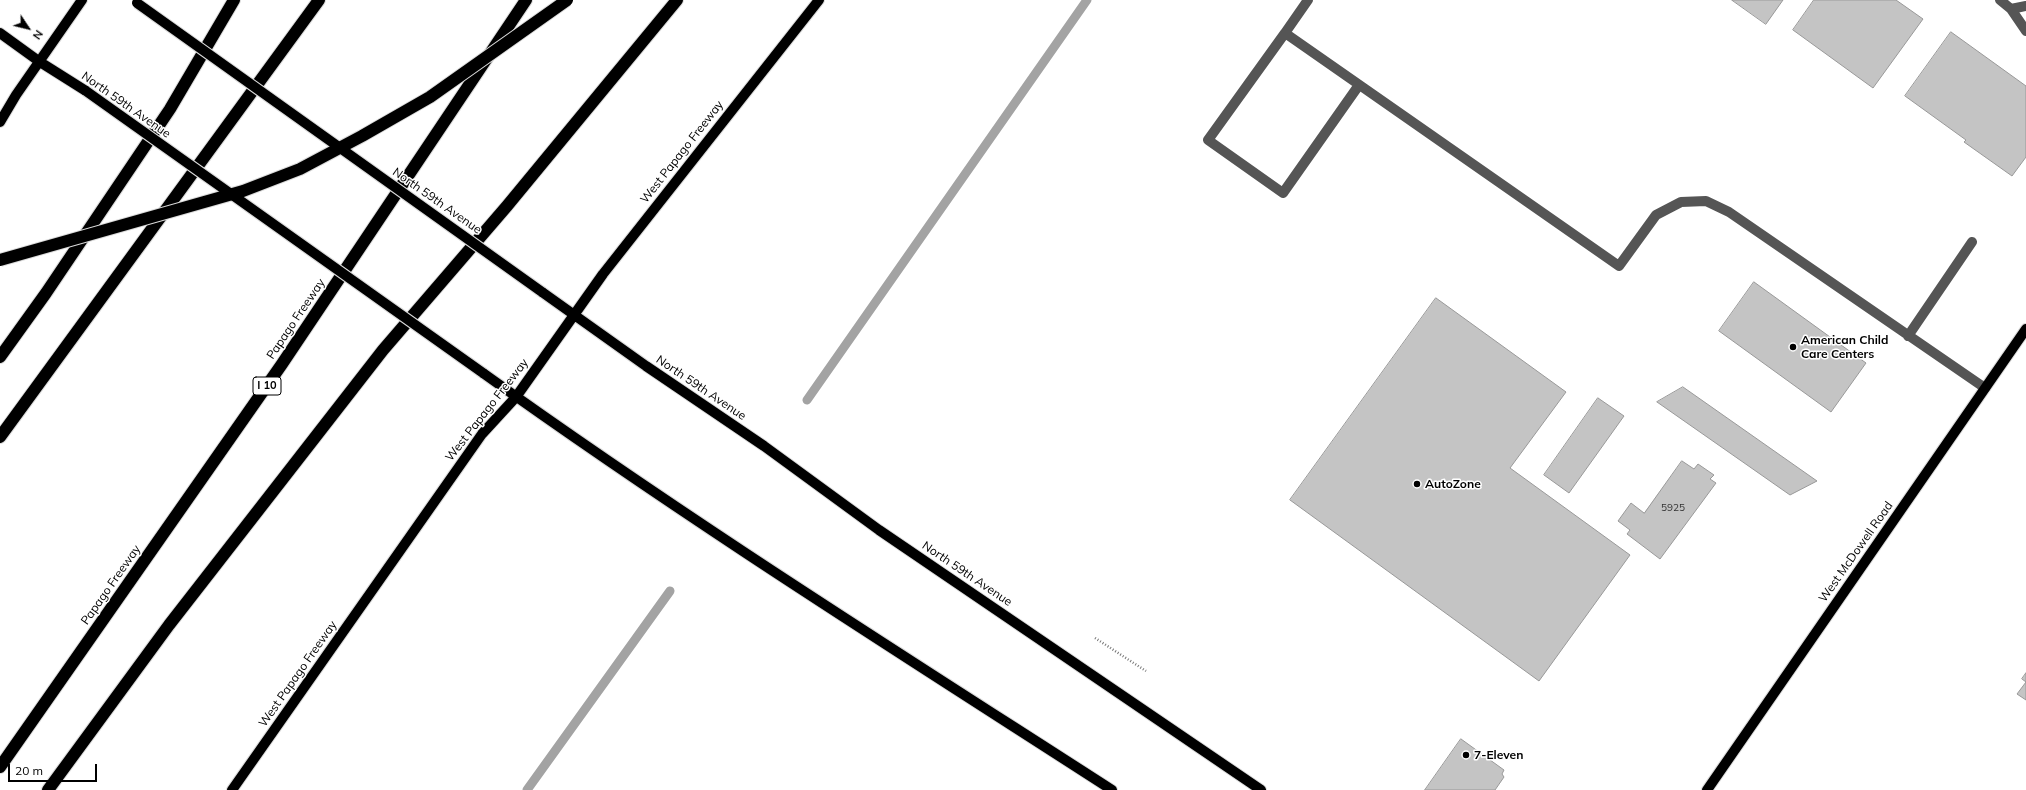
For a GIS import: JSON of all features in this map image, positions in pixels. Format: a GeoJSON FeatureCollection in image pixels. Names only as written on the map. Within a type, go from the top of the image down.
{"type":"FeatureCollection","features":[{"type":"Feature","properties":{"kind":"highway"},"geometry":{"type":"LineString","coordinates":[[0,357],[46,293],[170,109],[234,0]]}},
{"type":"Feature","properties":{"kind":"highway"},"geometry":{"type":"LineString","coordinates":[[0,437],[319,0]]}},
{"type":"Feature","properties":{"kind":"highway","name":"Papago Freeway"},"geometry":{"type":"LineString","coordinates":[[0,768],[282,364],[526,0]]}},
{"type":"Feature","properties":{"kind":"highway"},"geometry":{"type":"LineString","coordinates":[[0,260],[243,191],[300,169],[430,97],[567,0]]}},
{"type":"Feature","properties":{"kind":"highway"},"geometry":{"type":"LineString","coordinates":[[48,790],[174,619],[383,350],[502,212],[677,0]]}},
{"type":"Feature","properties":{"kind":"main road"},"geometry":{"type":"LineString","coordinates":[[0,122],[16,95],[82,0]]}},
{"type":"Feature","properties":{"kind":"main road","name":"West Papago Freeway"},"geometry":{"type":"LineString","coordinates":[[232,790],[482,434],[516,397],[603,274],[819,0]]}},
{"type":"Feature","properties":{"kind":"main road","name":"North 59th Avenue"},"geometry":{"type":"LineString","coordinates":[[135,2],[646,366],[764,446],[879,530],[1261,790]]}},
{"type":"Feature","properties":{"kind":"main road","name":"North 59th Avenue"},"geometry":{"type":"LineString","coordinates":[[0,33],[40,62],[86,92],[578,442],[707,528],[1112,790]]}},
{"type":"Feature","properties":{"kind":"main road","name":"West McDowell Road"},"geometry":{"type":"LineString","coordinates":[[1707,790],[2026,330]]}},
{"type":"Feature","properties":{"kind":"lane"},"geometry":{"type":"LineString","coordinates":[[1308,0],[1208,140],[1283,193],[1359,85]]}},
{"type":"Feature","properties":{"kind":"lane"},"geometry":{"type":"LineString","coordinates":[[2000,0],[2011,8],[2026,31]]}},
{"type":"Feature","properties":{"kind":"lane"},"geometry":{"type":"LineString","coordinates":[[2011,8],[2026,6]]}},
{"type":"Feature","properties":{"kind":"lane"},"geometry":{"type":"LineString","coordinates":[[1285,33],[1619,266],[1656,215],[1681,202],[1706,201],[1729,212],[1985,388]]}},
{"type":"Feature","properties":{"kind":"lane"},"geometry":{"type":"LineString","coordinates":[[1908,336],[1972,242]]}},
{"type":"Feature","properties":{"kind":"path"},"geometry":{"type":"LineString","coordinates":[[1095,638],[1146,671]]}},
{"type":"Feature","properties":{"kind":"building"},"geometry":{"type":"Polygon","coordinates":[[[1732,0],[1783,0],[1766,24],[1732,0]]]}},
{"type":"Feature","properties":{"kind":"building"},"geometry":{"type":"Polygon","coordinates":[[[1814,0],[1896,0],[1923,19],[1873,88],[1793,30],[1814,0]]]}},
{"type":"Feature","properties":{"kind":"building"},"geometry":{"type":"Polygon","coordinates":[[[1951,32],[2026,86],[2026,157],[2012,176],[1964,142],[1966,140],[1905,96],[1951,32]]]}},
{"type":"Feature","properties":{"kind":"building","name":"American Child Care Centers"},"geometry":{"type":"Polygon","coordinates":[[[1754,282],[1866,363],[1831,412],[1719,331],[1754,282]]]}},
{"type":"Feature","properties":{"kind":"building","name":"AutoZone"},"geometry":{"type":"Polygon","coordinates":[[[1436,298],[1566,392],[1510,468],[1630,555],[1539,681],[1290,500],[1436,298]]]}},
{"type":"Feature","properties":{"kind":"building"},"geometry":{"type":"Polygon","coordinates":[[[1683,387],[1817,481],[1790,495],[1657,402],[1683,387]]]}},
{"type":"Feature","properties":{"kind":"building"},"geometry":{"type":"Polygon","coordinates":[[[1598,398],[1624,416],[1569,493],[1544,475],[1598,398]]]}},
{"type":"Feature","properties":{"kind":"building"},"geometry":{"type":"Polygon","coordinates":[[[1682,461],[1694,469],[1698,464],[1714,475],[1710,479],[1716,483],[1660,559],[1627,534],[1630,530],[1618,521],[1631,503],[1644,513],[1682,461]]]}},
{"type":"Feature","properties":{"kind":"building"},"geometry":{"type":"Polygon","coordinates":[[[2026,673],[2026,682],[2022,679],[2026,673]]]}},
{"type":"Feature","properties":{"kind":"building"},"geometry":{"type":"Polygon","coordinates":[[[2026,682],[2026,700],[2017,694],[2026,682]]]}},
{"type":"Feature","properties":{"kind":"building","name":"7-Eleven"},"geometry":{"type":"Polygon","coordinates":[[[1461,739],[1504,770],[1502,774],[1504,777],[1495,790],[1425,790],[1461,739]]]}},
{"type":"Feature","properties":{"kind":"waterway"},"geometry":{"type":"LineString","coordinates":[[807,400],[1087,0]]}},
{"type":"Feature","properties":{"kind":"waterway"},"geometry":{"type":"LineString","coordinates":[[527,790],[670,591]]}},
{"type":"Feature","properties":{"kind":"place","name":"American Child Care Centers"},"geometry":{"type":"Point","coordinates":[1793,347]}},
{"type":"Feature","properties":{"kind":"place","name":"AutoZone"},"geometry":{"type":"Point","coordinates":[1417,484]}},
{"type":"Feature","properties":{"kind":"place","name":"7-Eleven"},"geometry":{"type":"Point","coordinates":[1466,755]}}]}
